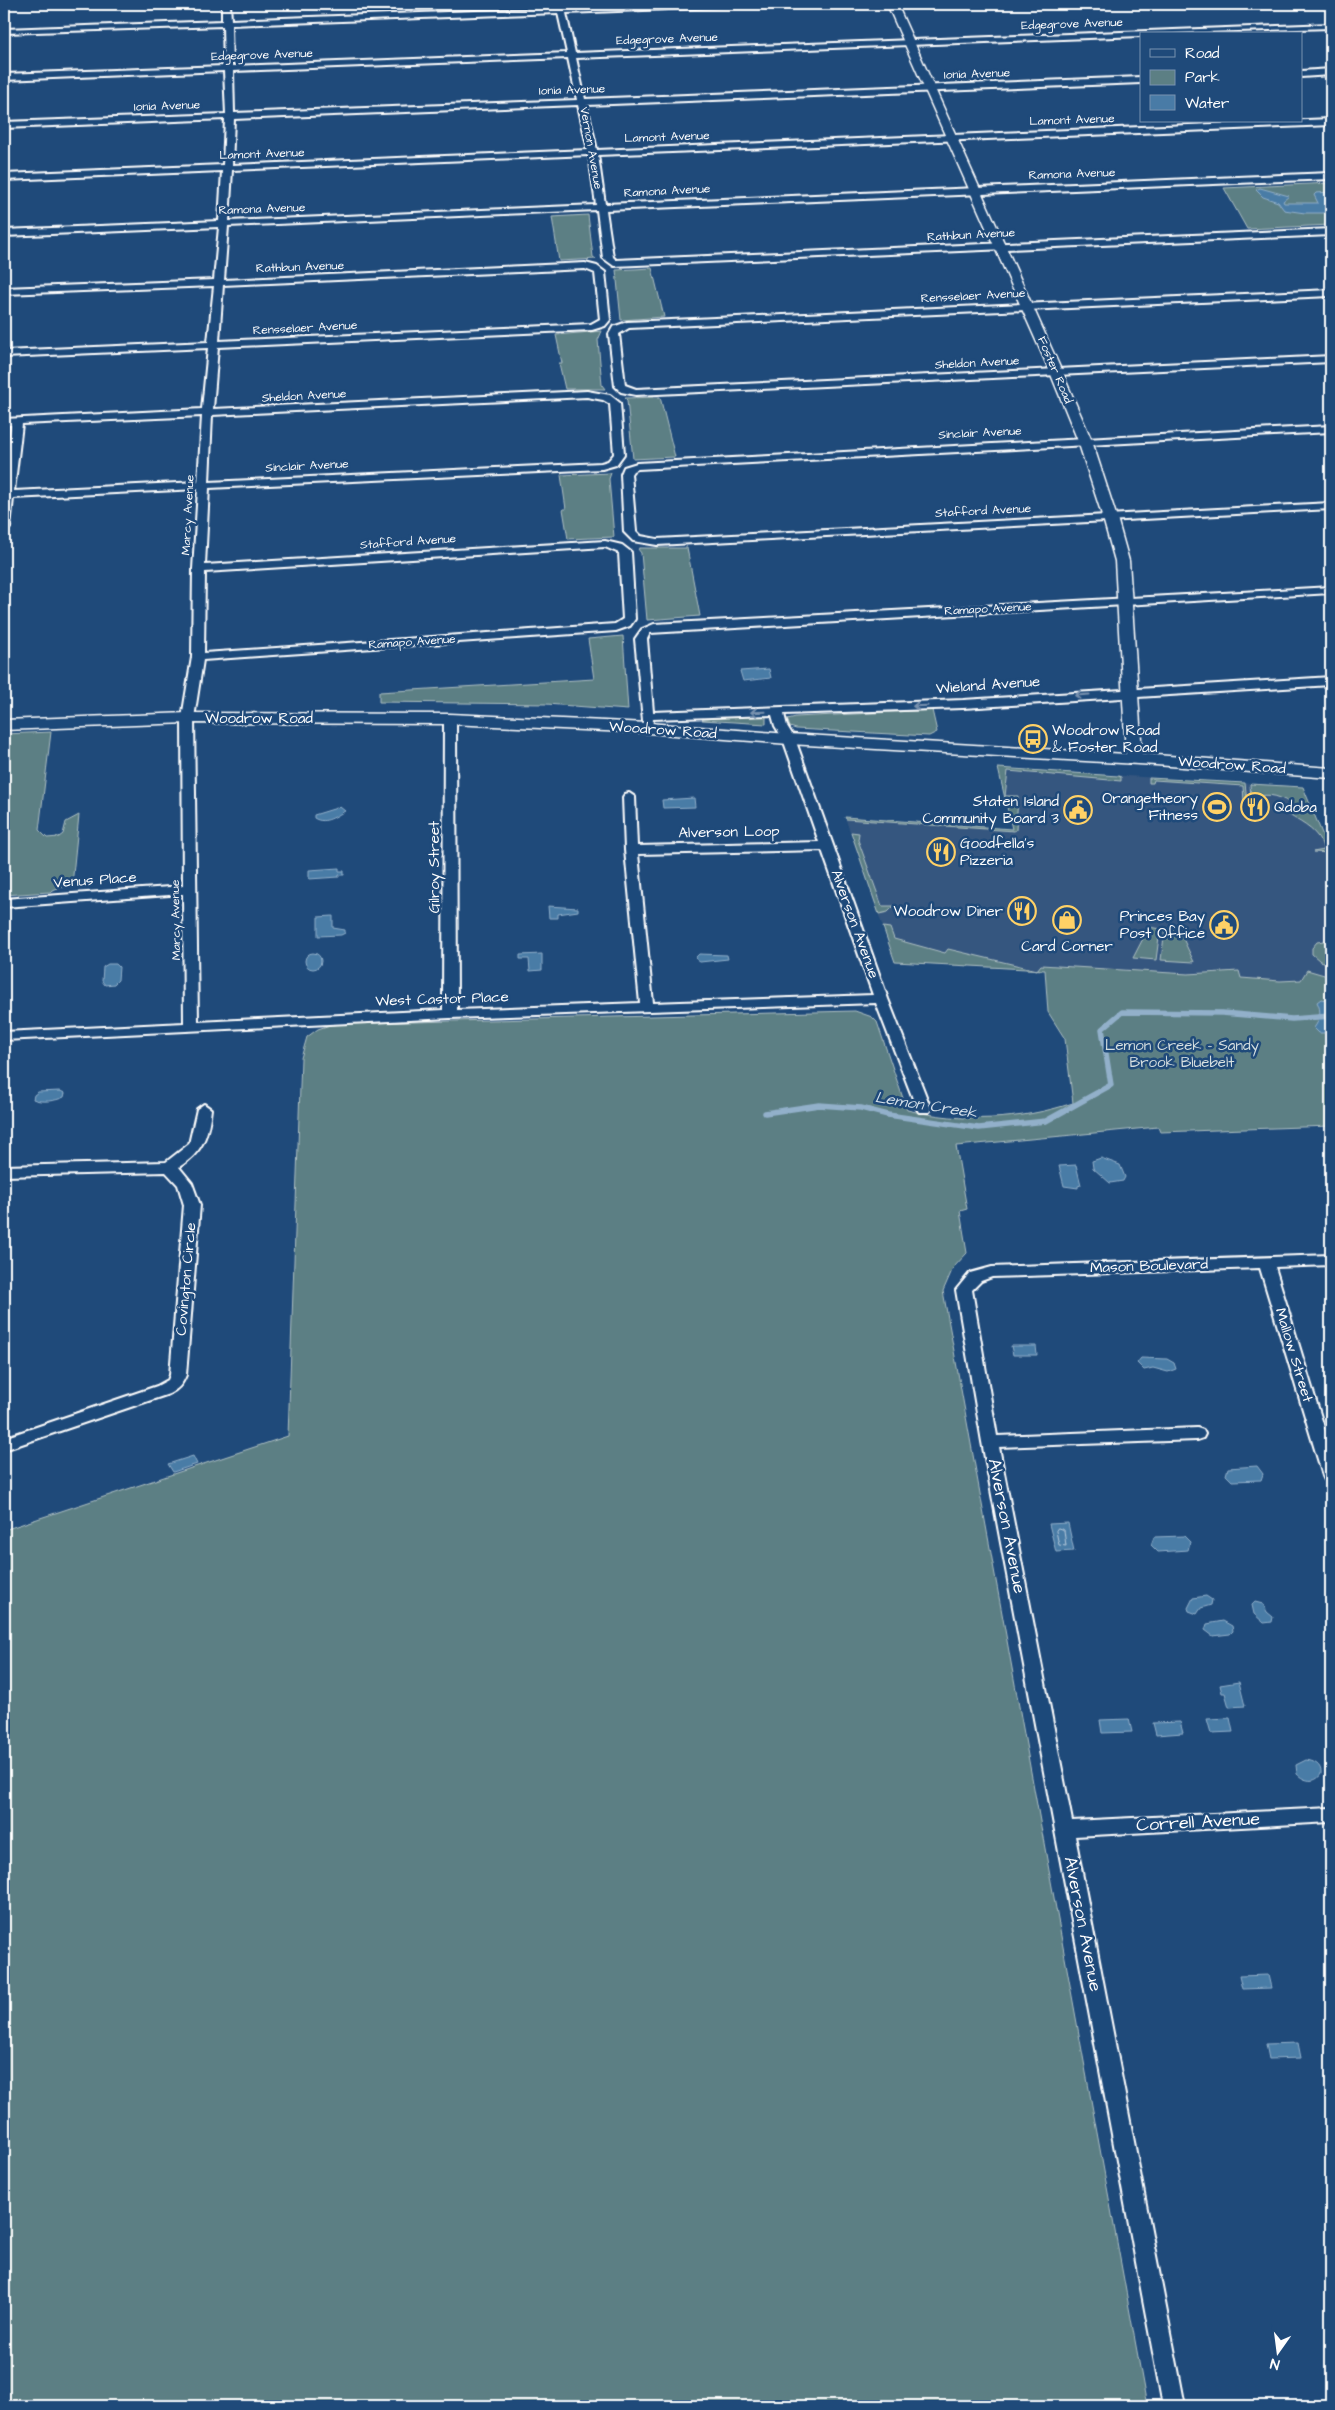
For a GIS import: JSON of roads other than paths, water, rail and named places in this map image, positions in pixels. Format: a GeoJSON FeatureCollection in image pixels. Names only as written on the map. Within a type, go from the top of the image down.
{"type":"FeatureCollection","features":[{"type":"Feature","properties":{"kind":"street","name":"Marcy Avenue"},"geometry":{"type":"LineString","coordinates":[[191,1028],[188,718],[198,657],[199,569],[207,414],[221,282],[230,116],[226,4]]}},
{"type":"Feature","properties":{"kind":"street"},"geometry":{"type":"LineString","coordinates":[[4,32],[561,7],[746,4]]}},
{"type":"Feature","properties":{"kind":"street","name":"Foster Road"},"geometry":{"type":"LineString","coordinates":[[892,4],[928,89],[1056,372],[1084,441],[1110,518],[1122,561],[1126,601],[1134,758]]}},
{"type":"Feature","properties":{"kind":"street","name":"Vernon Avenue"},"geometry":{"type":"LineString","coordinates":[[561,7],[593,153],[608,258],[612,262]]}},
{"type":"Feature","properties":{"kind":"street","name":"Edgegrove Avenue"},"geometry":{"type":"LineString","coordinates":[[1173,32],[1331,26]]}},
{"type":"Feature","properties":{"kind":"street","name":"Edgegrove Avenue"},"geometry":{"type":"LineString","coordinates":[[4,77],[1140,33]]}},
{"type":"Feature","properties":{"kind":"street"},"geometry":{"type":"LineString","coordinates":[[1302,74],[1331,72]]}},
{"type":"Feature","properties":{"kind":"street","name":"Ionia Avenue"},"geometry":{"type":"LineString","coordinates":[[4,125],[1140,80]]}},
{"type":"Feature","properties":{"kind":"street","name":"Lamont Avenue"},"geometry":{"type":"LineString","coordinates":[[4,177],[1331,122]]}},
{"type":"Feature","properties":{"kind":"street","name":"Ramona Avenue"},"geometry":{"type":"LineString","coordinates":[[4,233],[1331,176]]}},
{"type":"Feature","properties":{"kind":"street","name":"Rathbun Avenue"},"geometry":{"type":"LineString","coordinates":[[612,262],[625,264],[1331,232]]}},
{"type":"Feature","properties":{"kind":"street","name":"Rathbun Avenue"},"geometry":{"type":"LineString","coordinates":[[4,291],[393,276],[584,266],[600,272],[605,320]]}},
{"type":"Feature","properties":{"kind":"street","name":"Rensselaer Avenue"},"geometry":{"type":"LineString","coordinates":[[625,390],[619,383],[614,334],[617,329],[627,326],[1331,293]]}},
{"type":"Feature","properties":{"kind":"street","name":"Rensselaer Avenue"},"geometry":{"type":"LineString","coordinates":[[4,354],[592,327],[601,324],[605,320]]}},
{"type":"Feature","properties":{"kind":"street","name":"Sheldon Avenue"},"geometry":{"type":"LineString","coordinates":[[625,390],[646,391],[1331,359]]}},
{"type":"Feature","properties":{"kind":"street","name":"Sheldon Avenue"},"geometry":{"type":"LineString","coordinates":[[4,422],[207,414],[587,394],[606,397],[615,402],[619,454],[612,463]]}},
{"type":"Feature","properties":{"kind":"street"},"geometry":{"type":"LineString","coordinates":[[4,528],[6,495],[17,421]]}},
{"type":"Feature","properties":{"kind":"street","name":"Sinclair Avenue"},"geometry":{"type":"LineString","coordinates":[[637,539],[630,532],[626,474],[631,468],[1084,441],[1331,430]]}},
{"type":"Feature","properties":{"kind":"street","name":"Sinclair Avenue"},"geometry":{"type":"LineString","coordinates":[[6,495],[602,466],[612,463]]}},
{"type":"Feature","properties":{"kind":"street","name":"Stafford Avenue"},"geometry":{"type":"LineString","coordinates":[[637,539],[657,542],[1331,506]]}},
{"type":"Feature","properties":{"kind":"street","name":"Stafford Avenue"},"geometry":{"type":"LineString","coordinates":[[199,569],[605,544],[618,547],[625,552],[629,619],[626,624]]}},
{"type":"Feature","properties":{"kind":"street","name":"Ramapo Avenue"},"geometry":{"type":"LineString","coordinates":[[648,722],[641,639],[646,631],[664,628],[1331,590]]}},
{"type":"Feature","properties":{"kind":"street","name":"Ramapo Avenue"},"geometry":{"type":"LineString","coordinates":[[198,657],[616,627],[626,624]]}},
{"type":"Feature","properties":{"kind":"street","name":"Wieland Avenue"},"geometry":{"type":"LineString","coordinates":[[648,722],[777,711],[963,704],[1331,681]]}},
{"type":"Feature","properties":{"kind":"street","name":"Alverson Avenue"},"geometry":{"type":"LineString","coordinates":[[777,711],[781,726],[789,739],[881,999],[924,1109]]}},
{"type":"Feature","properties":{"kind":"street","name":"Woodrow Road"},"geometry":{"type":"LineString","coordinates":[[4,725],[188,718],[648,722],[789,739],[1328,771]]}},
{"type":"Feature","properties":{"kind":"street","name":"Gilroy Street"},"geometry":{"type":"LineString","coordinates":[[450,719],[450,1014]]}},
{"type":"Feature","properties":{"kind":"street"},"geometry":{"type":"LineString","coordinates":[[1328,771],[1331,788]]}},
{"type":"Feature","properties":{"kind":"street"},"geometry":{"type":"LineString","coordinates":[[629,797],[631,850],[647,1008]]}},
{"type":"Feature","properties":{"kind":"street","name":"Alverson Loop"},"geometry":{"type":"LineString","coordinates":[[631,850],[827,846]]}},
{"type":"Feature","properties":{"kind":"street","name":"Venus Place"},"geometry":{"type":"LineString","coordinates":[[4,903],[189,890]]}},
{"type":"Feature","properties":{"kind":"street","name":"West Castor Place"},"geometry":{"type":"LineString","coordinates":[[4,1036],[450,1014],[881,999]]}},
{"type":"Feature","properties":{"kind":"street"},"geometry":{"type":"LineString","coordinates":[[4,1171],[168,1167],[190,1154],[196,1146],[200,1138],[204,1109]]}},
{"type":"Feature","properties":{"kind":"street","name":"Covington Circle"},"geometry":{"type":"LineString","coordinates":[[4,1444],[164,1390],[174,1384],[178,1375],[192,1205],[190,1189],[182,1177],[168,1167]]}},
{"type":"Feature","properties":{"kind":"street","name":"Mason Boulevard"},"geometry":{"type":"LineString","coordinates":[[968,1281],[979,1274],[992,1272],[1331,1260]]}},
{"type":"Feature","properties":{"kind":"street","name":"Mallow Street"},"geometry":{"type":"LineString","coordinates":[[1266,1262],[1331,1476]]}},
{"type":"Feature","properties":{"kind":"street","name":"Alverson Avenue"},"geometry":{"type":"LineString","coordinates":[[968,1281],[964,1290],[965,1301],[990,1442],[1174,2406]]}},
{"type":"Feature","properties":{"kind":"street","name":"Alverson Avenue"},"geometry":{"type":"LineString","coordinates":[[990,1442],[1197,1434]]}},
{"type":"Feature","properties":{"kind":"street","name":"Correll Avenue"},"geometry":{"type":"LineString","coordinates":[[1065,1829],[1331,1815]]}},
{"type":"Feature","properties":{"kind":"water"},"geometry":{"type":"Polygon","coordinates":[[[1260,188],[1289,196],[1283,201],[1284,203],[1318,203],[1314,195],[1316,193],[1331,192],[1331,213],[1305,213],[1284,210],[1278,202],[1263,197],[1256,190],[1260,188]]]}},
{"type":"Feature","properties":{"kind":"water"},"geometry":{"type":"Polygon","coordinates":[[[769,669],[771,678],[743,681],[740,671],[769,669]]]}},
{"type":"Feature","properties":{"kind":"water"},"geometry":{"type":"Polygon","coordinates":[[[694,798],[695,807],[663,808],[662,800],[694,798]]]}},
{"type":"Feature","properties":{"kind":"water"},"geometry":{"type":"Polygon","coordinates":[[[340,807],[345,811],[330,819],[322,821],[314,818],[314,815],[340,807]]]}},
{"type":"Feature","properties":{"kind":"water"},"geometry":{"type":"Polygon","coordinates":[[[339,868],[339,871],[344,871],[344,875],[309,879],[309,870],[339,868]]]}},
{"type":"Feature","properties":{"kind":"water"},"geometry":{"type":"Polygon","coordinates":[[[548,906],[578,908],[578,911],[558,914],[558,918],[549,918],[548,906]]]}},
{"type":"Feature","properties":{"kind":"water"},"geometry":{"type":"Polygon","coordinates":[[[333,916],[333,928],[345,930],[345,933],[341,935],[318,936],[318,917],[333,916]]]}},
{"type":"Feature","properties":{"kind":"water"},"geometry":{"type":"Polygon","coordinates":[[[310,953],[316,953],[321,958],[319,967],[310,969],[305,964],[305,958],[310,953]]]}},
{"type":"Feature","properties":{"kind":"water"},"geometry":{"type":"Polygon","coordinates":[[[542,954],[542,970],[530,971],[529,959],[520,959],[520,955],[542,954]]]}},
{"type":"Feature","properties":{"kind":"water"},"geometry":{"type":"Polygon","coordinates":[[[699,954],[727,955],[728,959],[700,962],[696,957],[699,954]]]}},
{"type":"Feature","properties":{"kind":"water"},"geometry":{"type":"Polygon","coordinates":[[[108,964],[116,964],[119,967],[118,980],[114,984],[105,985],[102,981],[103,967],[108,964]]]}},
{"type":"Feature","properties":{"kind":"water"},"geometry":{"type":"Polygon","coordinates":[[[1321,999],[1331,1001],[1331,1033],[1319,1033],[1314,1028],[1320,1015],[1317,1002],[1321,999]]]}},
{"type":"Feature","properties":{"kind":"water"},"geometry":{"type":"Polygon","coordinates":[[[60,1091],[65,1093],[64,1097],[57,1100],[44,1101],[33,1099],[34,1095],[38,1092],[60,1091]]]}},
{"type":"Feature","properties":{"kind":"water"},"geometry":{"type":"Polygon","coordinates":[[[1101,1158],[1120,1165],[1125,1177],[1123,1181],[1110,1183],[1093,1168],[1092,1161],[1101,1158]]]}},
{"type":"Feature","properties":{"kind":"water"},"geometry":{"type":"Polygon","coordinates":[[[1076,1165],[1081,1185],[1078,1188],[1064,1186],[1059,1166],[1076,1165]]]}},
{"type":"Feature","properties":{"kind":"water"},"geometry":{"type":"Polygon","coordinates":[[[1011,1346],[1036,1346],[1037,1355],[1013,1355],[1011,1346]]]}},
{"type":"Feature","properties":{"kind":"water"},"geometry":{"type":"Polygon","coordinates":[[[1141,1358],[1167,1359],[1174,1363],[1176,1369],[1168,1372],[1153,1368],[1144,1370],[1137,1363],[1141,1358]]]}},
{"type":"Feature","properties":{"kind":"water"},"geometry":{"type":"Polygon","coordinates":[[[193,1456],[197,1464],[173,1472],[168,1464],[193,1456]]]}},
{"type":"Feature","properties":{"kind":"water"},"geometry":{"type":"Polygon","coordinates":[[[1257,1466],[1263,1474],[1261,1480],[1232,1481],[1226,1475],[1228,1468],[1257,1466]]]}},
{"type":"Feature","properties":{"kind":"water"},"geometry":{"type":"Polygon","coordinates":[[[1068,1523],[1074,1551],[1056,1552],[1049,1524],[1068,1523]]]}},
{"type":"Feature","properties":{"kind":"water"},"geometry":{"type":"Polygon","coordinates":[[[1184,1536],[1190,1542],[1188,1550],[1158,1552],[1151,1545],[1154,1537],[1184,1536]]]}},
{"type":"Feature","properties":{"kind":"water"},"geometry":{"type":"Polygon","coordinates":[[[1206,1596],[1212,1600],[1211,1605],[1201,1608],[1197,1614],[1189,1611],[1188,1608],[1193,1598],[1206,1596]]]}},
{"type":"Feature","properties":{"kind":"water"},"geometry":{"type":"Polygon","coordinates":[[[1255,1602],[1263,1604],[1267,1612],[1273,1617],[1272,1622],[1264,1623],[1254,1614],[1252,1605],[1255,1602]]]}},
{"type":"Feature","properties":{"kind":"water"},"geometry":{"type":"Polygon","coordinates":[[[1223,1621],[1232,1626],[1233,1631],[1230,1634],[1213,1636],[1205,1630],[1207,1624],[1223,1621]]]}},
{"type":"Feature","properties":{"kind":"water"},"geometry":{"type":"Polygon","coordinates":[[[1239,1682],[1245,1706],[1229,1707],[1225,1693],[1222,1693],[1220,1685],[1239,1682]]]}},
{"type":"Feature","properties":{"kind":"water"},"geometry":{"type":"Polygon","coordinates":[[[1230,1718],[1233,1732],[1211,1733],[1207,1719],[1230,1718]]]}},
{"type":"Feature","properties":{"kind":"water"},"geometry":{"type":"Polygon","coordinates":[[[1129,1719],[1132,1732],[1102,1733],[1100,1720],[1129,1719]]]}},
{"type":"Feature","properties":{"kind":"water"},"geometry":{"type":"Polygon","coordinates":[[[1180,1722],[1183,1733],[1156,1735],[1153,1723],[1180,1722]]]}},
{"type":"Feature","properties":{"kind":"water"},"geometry":{"type":"Polygon","coordinates":[[[1306,1760],[1315,1762],[1319,1766],[1321,1774],[1316,1779],[1306,1780],[1297,1774],[1296,1765],[1306,1760]]]}},
{"type":"Feature","properties":{"kind":"water"},"geometry":{"type":"Polygon","coordinates":[[[1268,1975],[1271,1988],[1242,1989],[1239,1976],[1268,1975]]]}},
{"type":"Feature","properties":{"kind":"water"},"geometry":{"type":"Polygon","coordinates":[[[1298,2043],[1301,2058],[1269,2059],[1266,2044],[1298,2043]]]}},
{"type":"Feature","properties":{"kind":"waterway","name":"Lemon Creek"},"geometry":{"type":"LineString","coordinates":[[765,1113],[819,1105],[861,1108],[888,1115],[979,1128],[1046,1121],[1111,1085],[1102,1029],[1122,1012],[1222,1013],[1292,1019],[1331,1016]]}},
{"type":"Feature","properties":{"kind":"place","name":"Woodrow Road & Foster Road"},"geometry":{"type":"Point","coordinates":[1033,739]}},
{"type":"Feature","properties":{"kind":"place","name":"Orangetheory Fitness"},"geometry":{"type":"Point","coordinates":[1217,807]}},
{"type":"Feature","properties":{"kind":"place","name":"Qdoba"},"geometry":{"type":"Point","coordinates":[1255,807]}},
{"type":"Feature","properties":{"kind":"place","name":"Staten Island Community Board 3"},"geometry":{"type":"Point","coordinates":[1078,810]}},
{"type":"Feature","properties":{"kind":"place","name":"Goodfella's Pizzeria"},"geometry":{"type":"Point","coordinates":[941,852]}},
{"type":"Feature","properties":{"kind":"place","name":"Woodrow Diner"},"geometry":{"type":"Point","coordinates":[1022,911]}},
{"type":"Feature","properties":{"kind":"place","name":"Card Corner"},"geometry":{"type":"Point","coordinates":[1067,920]}},
{"type":"Feature","properties":{"kind":"place","name":"Princes Bay Post Office"},"geometry":{"type":"Point","coordinates":[1224,925]}},
{"type":"Feature","properties":{"kind":"park label","name":"Lemon Creek - Sandy Brook Bluebelt"},"geometry":{"type":"Point","coordinates":[1182,1054]}}]}
